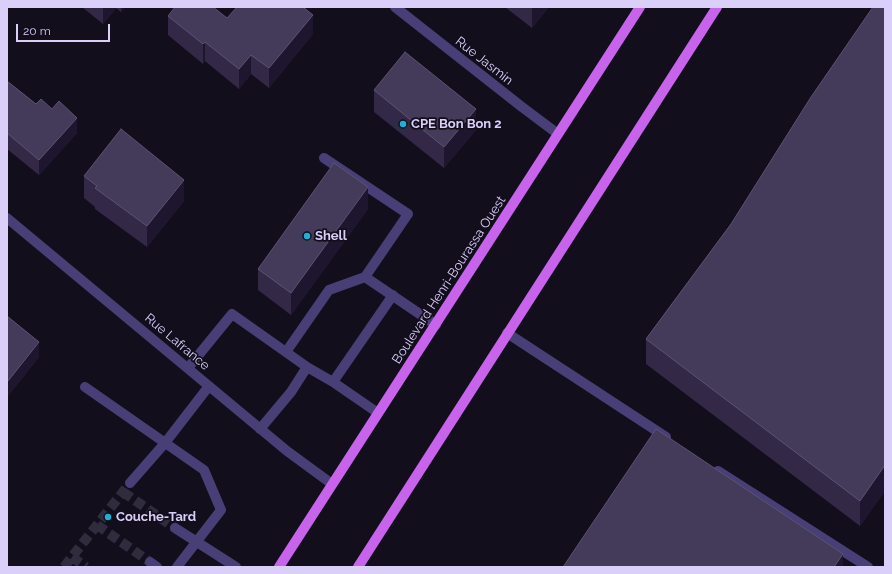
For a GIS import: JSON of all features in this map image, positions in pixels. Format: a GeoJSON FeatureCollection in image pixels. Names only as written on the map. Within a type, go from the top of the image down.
{"type":"FeatureCollection","features":[{"type":"Feature","properties":{"kind":"main road","name":"Boulevard Henri-Bourassa Ouest"},"geometry":{"type":"LineString","coordinates":[[279,567],[640,7]]}},
{"type":"Feature","properties":{"kind":"main road"},"geometry":{"type":"LineString","coordinates":[[358,567],[506,333],[717,7]]}},
{"type":"Feature","properties":{"kind":"street","name":"Rue Jasmin"},"geometry":{"type":"LineString","coordinates":[[396,7],[558,134]]}},
{"type":"Feature","properties":{"kind":"street"},"geometry":{"type":"LineString","coordinates":[[286,352],[329,290],[365,277],[408,214],[324,158]]}},
{"type":"Feature","properties":{"kind":"street","name":"Rue Lafrance"},"geometry":{"type":"LineString","coordinates":[[7,218],[260,429],[332,484]]}},
{"type":"Feature","properties":{"kind":"street"},"geometry":{"type":"LineString","coordinates":[[365,277],[436,324]]}},
{"type":"Feature","properties":{"kind":"street"},"geometry":{"type":"LineString","coordinates":[[333,382],[393,295]]}},
{"type":"Feature","properties":{"kind":"street"},"geometry":{"type":"LineString","coordinates":[[188,368],[232,314],[307,367],[333,382],[378,413]]}},
{"type":"Feature","properties":{"kind":"street"},"geometry":{"type":"LineString","coordinates":[[506,333],[677,444]]}},
{"type":"Feature","properties":{"kind":"street"},"geometry":{"type":"LineString","coordinates":[[260,429],[291,392],[307,367]]}},
{"type":"Feature","properties":{"kind":"street"},"geometry":{"type":"LineString","coordinates":[[130,483],[165,443],[209,386]]}},
{"type":"Feature","properties":{"kind":"street"},"geometry":{"type":"LineString","coordinates":[[85,388],[204,470],[221,510],[177,567]]}},
{"type":"Feature","properties":{"kind":"street"},"geometry":{"type":"LineString","coordinates":[[710,465],[868,567]]}},
{"type":"Feature","properties":{"kind":"street"},"geometry":{"type":"LineString","coordinates":[[175,528],[196,543],[236,567]]}},
{"type":"Feature","properties":{"kind":"building"},"geometry":{"type":"Polygon","coordinates":[[[175,7],[213,7],[227,18],[237,7],[305,7],[304,8],[313,15],[269,68],[251,55],[239,69],[205,42],[203,44],[168,16],[175,7]]]}},
{"type":"Feature","properties":{"kind":"building"},"geometry":{"type":"Polygon","coordinates":[[[873,7],[885,7],[885,465],[860,501],[646,339],[731,224],[811,97],[873,7]]]}},
{"type":"Feature","properties":{"kind":"building"},"geometry":{"type":"Polygon","coordinates":[[[405,52],[476,109],[444,147],[374,90],[405,52]]]}},
{"type":"Feature","properties":{"kind":"building"},"geometry":{"type":"Polygon","coordinates":[[[7,81],[36,104],[41,99],[52,109],[59,101],[77,118],[39,160],[7,133],[7,81]]]}},
{"type":"Feature","properties":{"kind":"building"},"geometry":{"type":"Polygon","coordinates":[[[121,129],[184,180],[147,226],[95,188],[97,186],[84,176],[121,129]]]}},
{"type":"Feature","properties":{"kind":"building"},"geometry":{"type":"Polygon","coordinates":[[[334,163],[368,187],[291,293],[258,269],[334,163]]]}},
{"type":"Feature","properties":{"kind":"building"},"geometry":{"type":"Polygon","coordinates":[[[7,316],[39,342],[8,381],[7,380],[7,316]]]}},
{"type":"Feature","properties":{"kind":"building"},"geometry":{"type":"Polygon","coordinates":[[[656,429],[843,554],[834,567],[563,567],[656,429]]]}},
{"type":"Feature","properties":{"kind":"tunnel"},"geometry":{"type":"LineString","coordinates":[[64,567],[130,483]]}},
{"type":"Feature","properties":{"kind":"tunnel"},"geometry":{"type":"LineString","coordinates":[[123,492],[175,528]]}},
{"type":"Feature","properties":{"kind":"tunnel"},"geometry":{"type":"LineString","coordinates":[[97,525],[150,562]]}},
{"type":"Feature","properties":{"kind":"tunnel"},"geometry":{"type":"LineString","coordinates":[[72,557],[86,567]]}},
{"type":"Feature","properties":{"kind":"place","name":"CPE Bon Bon 2"},"geometry":{"type":"Point","coordinates":[403,124]}},
{"type":"Feature","properties":{"kind":"place","name":"Shell"},"geometry":{"type":"Point","coordinates":[307,236]}},
{"type":"Feature","properties":{"kind":"place","name":"Couche-Tard"},"geometry":{"type":"Point","coordinates":[108,517]}}]}
